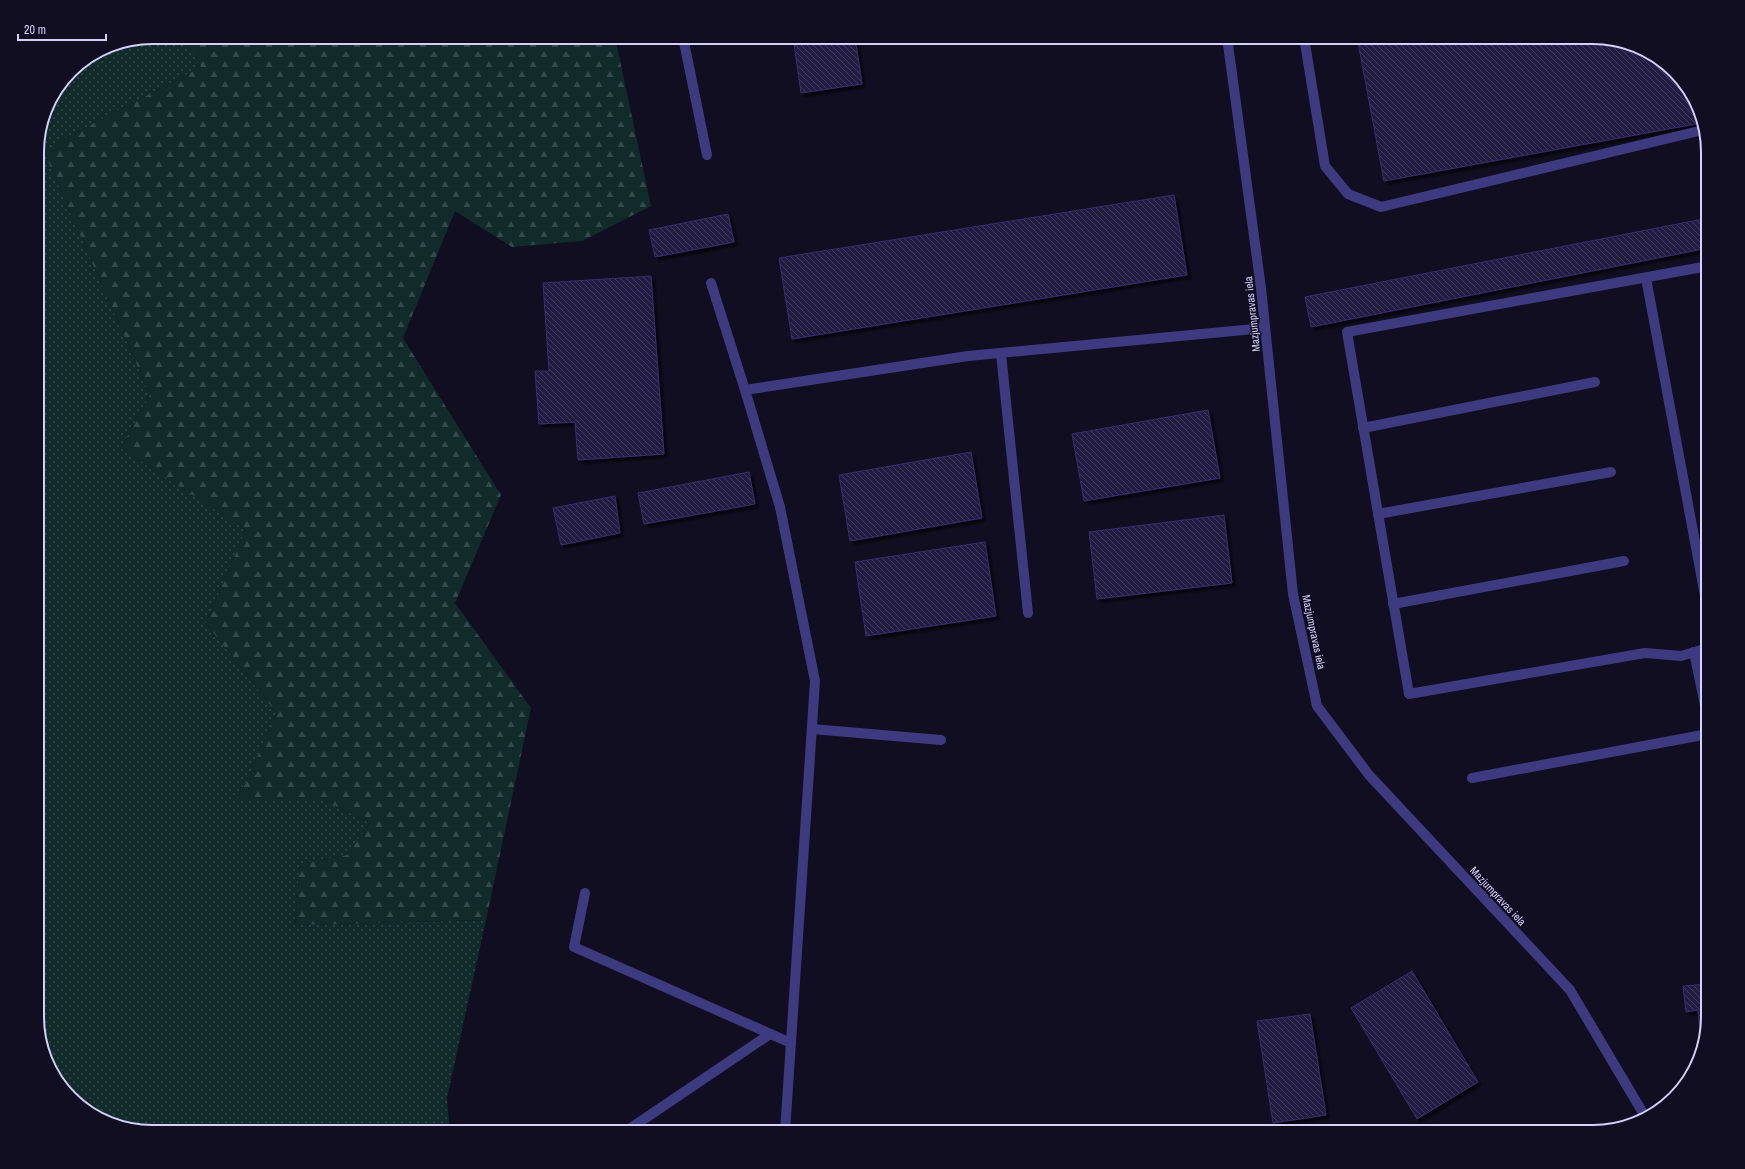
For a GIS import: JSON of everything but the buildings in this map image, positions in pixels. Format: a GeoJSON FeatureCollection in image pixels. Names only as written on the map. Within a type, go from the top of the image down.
{"type":"FeatureCollection","features":[{"type":"Feature","properties":{"kind":"street"},"geometry":{"type":"LineString","coordinates":[[684,44],[707,155]]}},
{"type":"Feature","properties":{"kind":"street","name":"Mazjumpravas iela"},"geometry":{"type":"LineString","coordinates":[[1228,44],[1265,328],[1293,594],[1317,706],[1369,775],[1570,990],[1643,1113]]}},
{"type":"Feature","properties":{"kind":"street"},"geometry":{"type":"LineString","coordinates":[[1305,44],[1325,166],[1348,194],[1381,206],[1699,131]]}},
{"type":"Feature","properties":{"kind":"street"},"geometry":{"type":"LineString","coordinates":[[1701,267],[1347,332],[1409,694],[1645,653],[1681,656],[1701,650]]}},
{"type":"Feature","properties":{"kind":"street"},"geometry":{"type":"LineString","coordinates":[[1646,278],[1701,574]]}},
{"type":"Feature","properties":{"kind":"street"},"geometry":{"type":"LineString","coordinates":[[711,283],[780,507],[815,681],[785,1125]]}},
{"type":"Feature","properties":{"kind":"street"},"geometry":{"type":"LineString","coordinates":[[745,390],[968,356],[1265,328]]}},
{"type":"Feature","properties":{"kind":"street"},"geometry":{"type":"LineString","coordinates":[[1001,354],[1028,613]]}},
{"type":"Feature","properties":{"kind":"street"},"geometry":{"type":"LineString","coordinates":[[1363,428],[1596,382]]}},
{"type":"Feature","properties":{"kind":"street"},"geometry":{"type":"LineString","coordinates":[[1378,514],[1611,472]]}},
{"type":"Feature","properties":{"kind":"street"},"geometry":{"type":"LineString","coordinates":[[1394,604],[1624,562]]}},
{"type":"Feature","properties":{"kind":"street"},"geometry":{"type":"LineString","coordinates":[[1694,652],[1701,686]]}},
{"type":"Feature","properties":{"kind":"street"},"geometry":{"type":"LineString","coordinates":[[812,729],[941,740]]}},
{"type":"Feature","properties":{"kind":"street"},"geometry":{"type":"LineString","coordinates":[[1472,778],[1701,735]]}},
{"type":"Feature","properties":{"kind":"street"},"geometry":{"type":"LineString","coordinates":[[585,893],[574,947],[791,1043]]}},
{"type":"Feature","properties":{"kind":"street"},"geometry":{"type":"LineString","coordinates":[[635,1125],[770,1034]]}},
{"type":"Feature","properties":{"kind":"green space"},"geometry":{"type":"Polygon","coordinates":[[[152,44],[188,44],[201,67],[44,149],[45,138],[52,111],[62,92],[86,66],[98,58],[131,46],[152,44]]]}},
{"type":"Feature","properties":{"kind":"green space"},"geometry":{"type":"Polygon","coordinates":[[[188,44],[616,44],[651,206],[582,241],[512,247],[455,211],[403,338],[501,495],[455,603],[531,708],[486,920],[295,925],[300,864],[347,855],[370,823],[322,799],[238,799],[277,714],[206,623],[246,530],[121,448],[150,395],[44,152],[44,149],[201,67],[188,44]]]}},
{"type":"Feature","properties":{"kind":"green space"},"geometry":{"type":"Polygon","coordinates":[[[44,152],[150,395],[121,448],[246,530],[206,623],[277,714],[238,799],[322,799],[370,823],[347,855],[300,864],[295,925],[486,920],[447,1098],[449,1125],[145,1125],[117,1119],[92,1107],[71,1088],[62,1077],[52,1058],[44,1024],[44,152]]]}}]}
